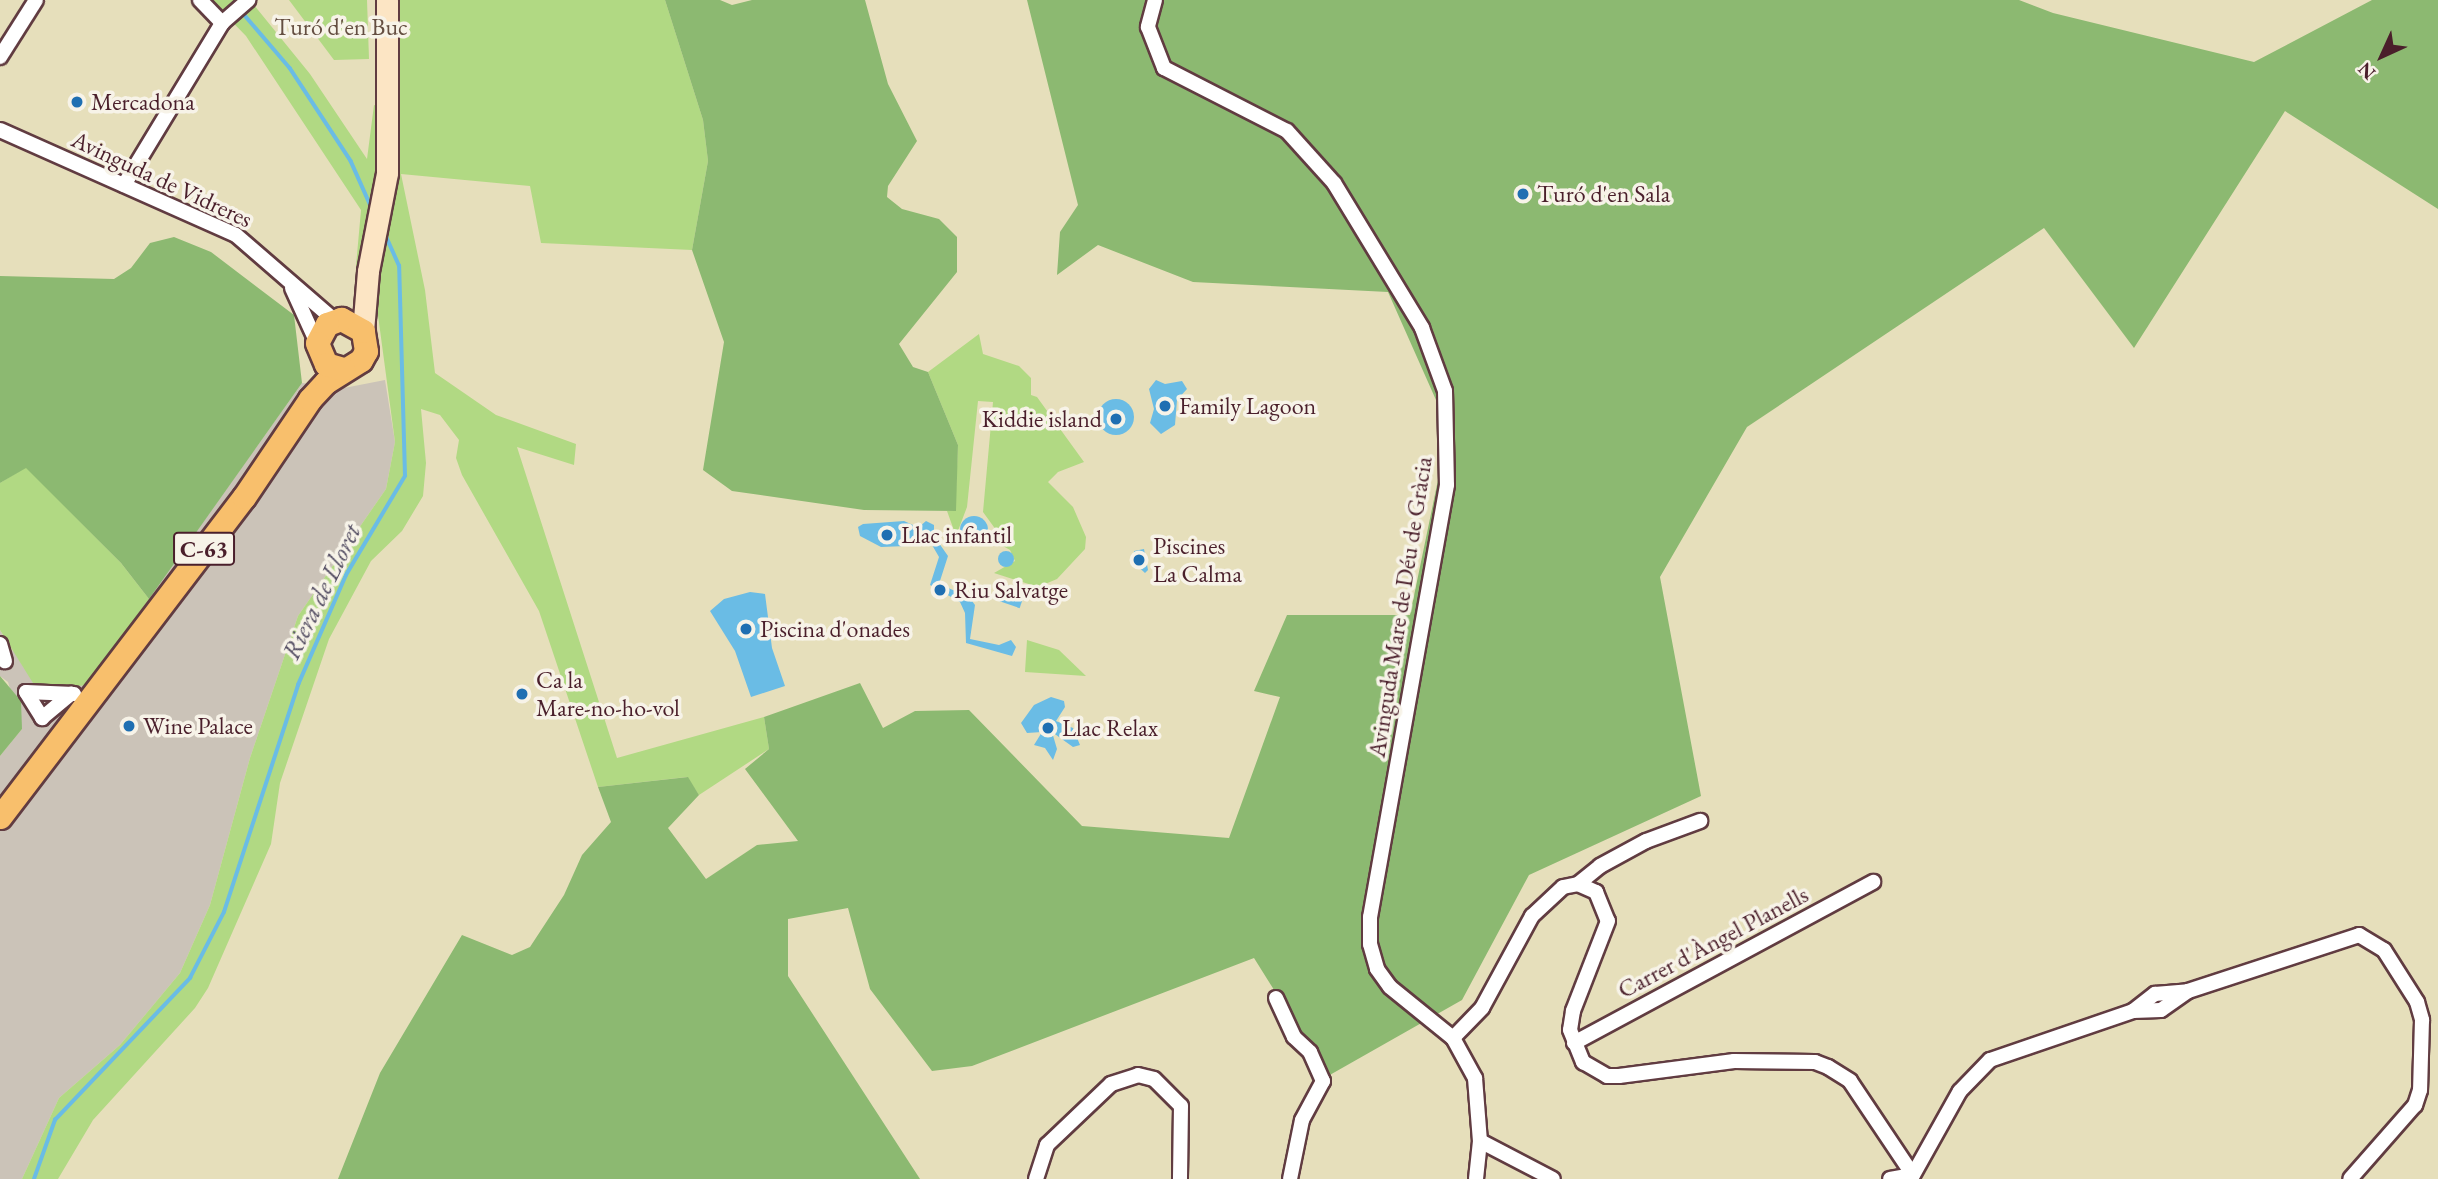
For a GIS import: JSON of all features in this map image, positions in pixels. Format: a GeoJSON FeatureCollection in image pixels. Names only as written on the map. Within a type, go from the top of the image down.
{"type":"FeatureCollection","features":[{"type":"Feature","properties":{"kind":"main road"},"geometry":{"type":"LineString","coordinates":[[368,271],[337,320],[322,329],[318,350],[343,369],[361,360],[366,351],[363,331],[368,271],[387,173],[387,0]]}},
{"type":"Feature","properties":{"kind":"main road"},"geometry":{"type":"LineString","coordinates":[[337,320],[363,331]]}},
{"type":"Feature","properties":{"kind":"main road","name":"C-63"},"geometry":{"type":"LineString","coordinates":[[310,399],[318,350]]}},
{"type":"Feature","properties":{"kind":"main road","name":"C-63"},"geometry":{"type":"LineString","coordinates":[[0,817],[82,694],[244,497],[310,399],[343,369]]}},
{"type":"Feature","properties":{"kind":"street"},"geometry":{"type":"LineString","coordinates":[[0,57],[36,0]]}},
{"type":"Feature","properties":{"kind":"street"},"geometry":{"type":"LineString","coordinates":[[200,0],[225,21]]}},
{"type":"Feature","properties":{"kind":"street"},"geometry":{"type":"LineString","coordinates":[[124,185],[225,21],[248,0]]}},
{"type":"Feature","properties":{"kind":"street","name":"Avinguda Mare de Déu de Gràcia"},"geometry":{"type":"LineString","coordinates":[[1155,0],[1148,27],[1164,68],[1287,131],[1334,183],[1422,328],[1445,391],[1447,485],[1370,931],[1377,969],[1390,988],[1452,1038],[1475,1079],[1480,1140],[1476,1179]]}},
{"type":"Feature","properties":{"kind":"street","name":"Avinguda de Vidreres"},"geometry":{"type":"LineString","coordinates":[[0,130],[236,235],[271,261],[292,287],[337,320]]}},
{"type":"Feature","properties":{"kind":"street","name":"Avinguda de Vidreres"},"geometry":{"type":"LineString","coordinates":[[292,287],[318,350]]}},
{"type":"Feature","properties":{"kind":"street"},"geometry":{"type":"LineString","coordinates":[[0,644],[5,661]]}},
{"type":"Feature","properties":{"kind":"street"},"geometry":{"type":"LineString","coordinates":[[26,692],[82,694],[42,718],[26,692]]}},
{"type":"Feature","properties":{"kind":"street"},"geometry":{"type":"LineString","coordinates":[[1452,1038],[1482,1008],[1532,916],[1563,887],[1578,884],[1600,866],[1646,841],[1700,821]]}},
{"type":"Feature","properties":{"kind":"street","name":"Carrer d'Àngel Planells"},"geometry":{"type":"LineString","coordinates":[[1574,1043],[1873,882]]}},
{"type":"Feature","properties":{"kind":"street"},"geometry":{"type":"LineString","coordinates":[[1578,884],[1596,892],[1608,921],[1573,1011],[1570,1030],[1583,1062],[1607,1076],[1734,1061],[1828,1067],[1850,1081],[1913,1177]]}},
{"type":"Feature","properties":{"kind":"street"},"geometry":{"type":"LineString","coordinates":[[1913,1177],[1960,1091],[1990,1060],[2133,1011],[2155,994],[2188,991],[2347,936],[2359,935],[2385,950],[2417,1002],[2422,1020],[2420,1090],[2415,1105],[2350,1179]]}},
{"type":"Feature","properties":{"kind":"street"},"geometry":{"type":"LineString","coordinates":[[1276,998],[1294,1037],[1310,1052],[1323,1081],[1302,1120],[1290,1179]]}},
{"type":"Feature","properties":{"kind":"street"},"geometry":{"type":"LineString","coordinates":[[1036,1179],[1046,1145],[1111,1084],[1138,1075],[1154,1079],[1181,1106],[1180,1179]]}},
{"type":"Feature","properties":{"kind":"street"},"geometry":{"type":"LineString","coordinates":[[1480,1140],[1553,1179]]}},
{"type":"Feature","properties":{"kind":"street"},"geometry":{"type":"LineString","coordinates":[[1890,1179],[1913,1177]]}},
{"type":"Feature","properties":{"kind":"shaded area"},"geometry":{"type":"Polygon","coordinates":[[[385,380],[395,442],[386,489],[298,616],[250,758],[210,905],[180,973],[120,1045],[59,1098],[22,1179],[0,1179],[0,756],[22,729],[8,682],[0,676],[0,630],[11,650],[87,685],[302,383],[344,388],[385,380]]]}},
{"type":"Feature","properties":{"kind":"green space"},"geometry":{"type":"Polygon","coordinates":[[[211,0],[250,0],[310,74],[367,159],[374,105],[400,114],[400,0],[665,0],[703,120],[708,161],[692,250],[541,243],[530,186],[401,174],[425,290],[435,373],[496,415],[576,444],[574,465],[517,447],[617,758],[764,717],[769,749],[699,795],[687,777],[598,787],[539,611],[462,475],[456,458],[459,440],[440,415],[421,409],[426,463],[423,496],[402,531],[371,561],[329,639],[280,783],[271,844],[208,988],[195,1008],[93,1120],[58,1179],[22,1179],[59,1098],[120,1045],[180,973],[210,905],[250,758],[298,616],[386,489],[395,442],[373,278],[356,266],[361,210],[246,36],[211,0]]]}},
{"type":"Feature","properties":{"kind":"green space","name":"Turó d'en Buc"},"geometry":{"type":"Polygon","coordinates":[[[289,0],[367,0],[369,59],[334,60],[289,0]]]}},
{"type":"Feature","properties":{"kind":"green space"},"geometry":{"type":"Polygon","coordinates":[[[665,0],[720,0],[732,5],[752,0],[865,0],[888,84],[917,141],[888,186],[887,197],[902,209],[939,219],[957,237],[957,272],[899,344],[913,367],[928,372],[958,445],[956,511],[864,510],[732,491],[703,470],[724,342],[692,250],[708,161],[703,120],[665,0]]]}},
{"type":"Feature","properties":{"kind":"green space"},"geometry":{"type":"Polygon","coordinates":[[[1027,0],[2019,0],[2053,13],[2254,62],[2372,0],[2438,0],[2438,209],[2285,111],[2134,348],[2044,228],[1747,427],[1660,577],[1701,796],[1529,875],[1462,1000],[1328,1076],[1254,958],[972,1066],[932,1071],[870,989],[848,908],[788,919],[788,976],[920,1179],[338,1179],[380,1073],[462,935],[512,955],[530,947],[564,895],[582,855],[611,822],[598,787],[688,777],[699,795],[668,828],[706,879],[757,845],[798,841],[745,769],[769,749],[764,717],[860,683],[883,728],[915,711],[969,710],[1082,826],[1229,838],[1280,697],[1254,691],[1287,615],[1410,615],[1439,475],[1440,409],[1388,292],[1193,282],[1098,245],[1057,275],[1060,232],[1078,205],[1027,0]]]}},
{"type":"Feature","properties":{"kind":"green space"},"geometry":{"type":"Polygon","coordinates":[[[174,237],[211,252],[294,315],[302,383],[149,599],[121,563],[26,468],[0,483],[0,276],[114,279],[131,268],[150,243],[174,237]]]}},
{"type":"Feature","properties":{"kind":"green space"},"geometry":{"type":"Polygon","coordinates":[[[979,334],[983,354],[1019,366],[1031,378],[1031,395],[1037,397],[1084,462],[1058,472],[1048,482],[1073,507],[1086,537],[1085,549],[1057,579],[1038,587],[994,573],[1015,561],[1010,550],[996,542],[999,534],[983,512],[993,402],[978,401],[967,507],[956,536],[947,511],[955,511],[958,445],[928,372],[979,334]]]}},
{"type":"Feature","properties":{"kind":"green space"},"geometry":{"type":"Polygon","coordinates":[[[26,467],[121,563],[149,599],[87,685],[51,689],[33,683],[0,630],[0,483],[26,467]]]}},
{"type":"Feature","properties":{"kind":"green space"},"geometry":{"type":"Polygon","coordinates":[[[1027,640],[1059,650],[1086,676],[1025,672],[1027,640]]]}},
{"type":"Feature","properties":{"kind":"green space"},"geometry":{"type":"Polygon","coordinates":[[[0,676],[21,701],[22,729],[0,756],[0,676]]]}},
{"type":"Feature","properties":{"kind":"water","name":"Family Lagoon"},"geometry":{"type":"Polygon","coordinates":[[[1156,380],[1165,384],[1182,381],[1187,389],[1177,400],[1175,425],[1161,434],[1150,423],[1154,409],[1149,389],[1156,380]]]}},
{"type":"Feature","properties":{"kind":"water","name":"Kiddie island"},"geometry":{"type":"Polygon","coordinates":[[[1116,399],[1129,404],[1134,417],[1129,430],[1116,435],[1103,430],[1098,417],[1103,404],[1116,399]]]}},
{"type":"Feature","properties":{"kind":"water"},"geometry":{"type":"Polygon","coordinates":[[[974,516],[984,520],[988,530],[984,540],[974,544],[964,540],[960,530],[964,520],[974,516]]]}},
{"type":"Feature","properties":{"kind":"water","name":"Llac infantil"},"geometry":{"type":"Polygon","coordinates":[[[904,521],[913,525],[915,535],[906,546],[881,547],[860,536],[858,527],[863,524],[904,521]]]}},
{"type":"Feature","properties":{"kind":"water","name":"Riu Salvatge"},"geometry":{"type":"Polygon","coordinates":[[[926,521],[934,525],[934,536],[948,556],[939,584],[969,597],[975,605],[970,639],[999,645],[1011,640],[1016,647],[1012,656],[966,643],[965,613],[960,602],[930,585],[939,557],[928,538],[920,535],[919,527],[926,521]]]}},
{"type":"Feature","properties":{"kind":"water","name":"Piscines La Calma"},"geometry":{"type":"Polygon","coordinates":[[[1144,549],[1148,570],[1145,573],[1133,562],[1134,551],[1144,549]]]}},
{"type":"Feature","properties":{"kind":"water"},"geometry":{"type":"Polygon","coordinates":[[[1006,551],[1014,559],[1006,567],[998,559],[1006,551]]]}},
{"type":"Feature","properties":{"kind":"water"},"geometry":{"type":"Polygon","coordinates":[[[999,582],[1025,591],[1020,608],[993,599],[999,582]]]}},
{"type":"Feature","properties":{"kind":"water","name":"Piscina d'onades"},"geometry":{"type":"Polygon","coordinates":[[[750,592],[765,594],[772,648],[785,686],[751,697],[735,651],[710,611],[724,599],[750,592]]]}},
{"type":"Feature","properties":{"kind":"water","name":"Llac Relax"},"geometry":{"type":"Polygon","coordinates":[[[1051,697],[1064,701],[1065,707],[1056,721],[1073,728],[1080,745],[1073,747],[1052,732],[1057,749],[1053,760],[1045,748],[1034,745],[1042,732],[1027,733],[1021,723],[1034,705],[1051,697]]]}},
{"type":"Feature","properties":{"kind":"waterway","name":"Riera de Lloret"},"geometry":{"type":"LineString","coordinates":[[242,12],[290,68],[351,161],[371,206]]}},
{"type":"Feature","properties":{"kind":"waterway","name":"Riera de Lloret"},"geometry":{"type":"LineString","coordinates":[[34,1179],[55,1120],[190,978],[224,912],[298,685],[346,575],[405,476],[399,266],[385,235]]}},
{"type":"Feature","properties":{"kind":"place","name":"Mercadona"},"geometry":{"type":"Point","coordinates":[77,102]}},
{"type":"Feature","properties":{"kind":"place","name":"Turó d'en Sala"},"geometry":{"type":"Point","coordinates":[1523,194]}},
{"type":"Feature","properties":{"kind":"place","name":"Family Lagoon"},"geometry":{"type":"Point","coordinates":[1165,406]}},
{"type":"Feature","properties":{"kind":"place","name":"Kiddie island"},"geometry":{"type":"Point","coordinates":[1116,419]}},
{"type":"Feature","properties":{"kind":"place","name":"Llac infantil"},"geometry":{"type":"Point","coordinates":[887,535]}},
{"type":"Feature","properties":{"kind":"place","name":"Piscines La Calma"},"geometry":{"type":"Point","coordinates":[1139,560]}},
{"type":"Feature","properties":{"kind":"place","name":"Riu Salvatge"},"geometry":{"type":"Point","coordinates":[940,590]}},
{"type":"Feature","properties":{"kind":"place","name":"Piscina d'onades"},"geometry":{"type":"Point","coordinates":[746,629]}},
{"type":"Feature","properties":{"kind":"place","name":"Ca la Mare-no-ho-vol"},"geometry":{"type":"Point","coordinates":[522,694]}},
{"type":"Feature","properties":{"kind":"place","name":"Wine Palace"},"geometry":{"type":"Point","coordinates":[129,726]}},
{"type":"Feature","properties":{"kind":"place","name":"Llac Relax"},"geometry":{"type":"Point","coordinates":[1048,728]}}]}
